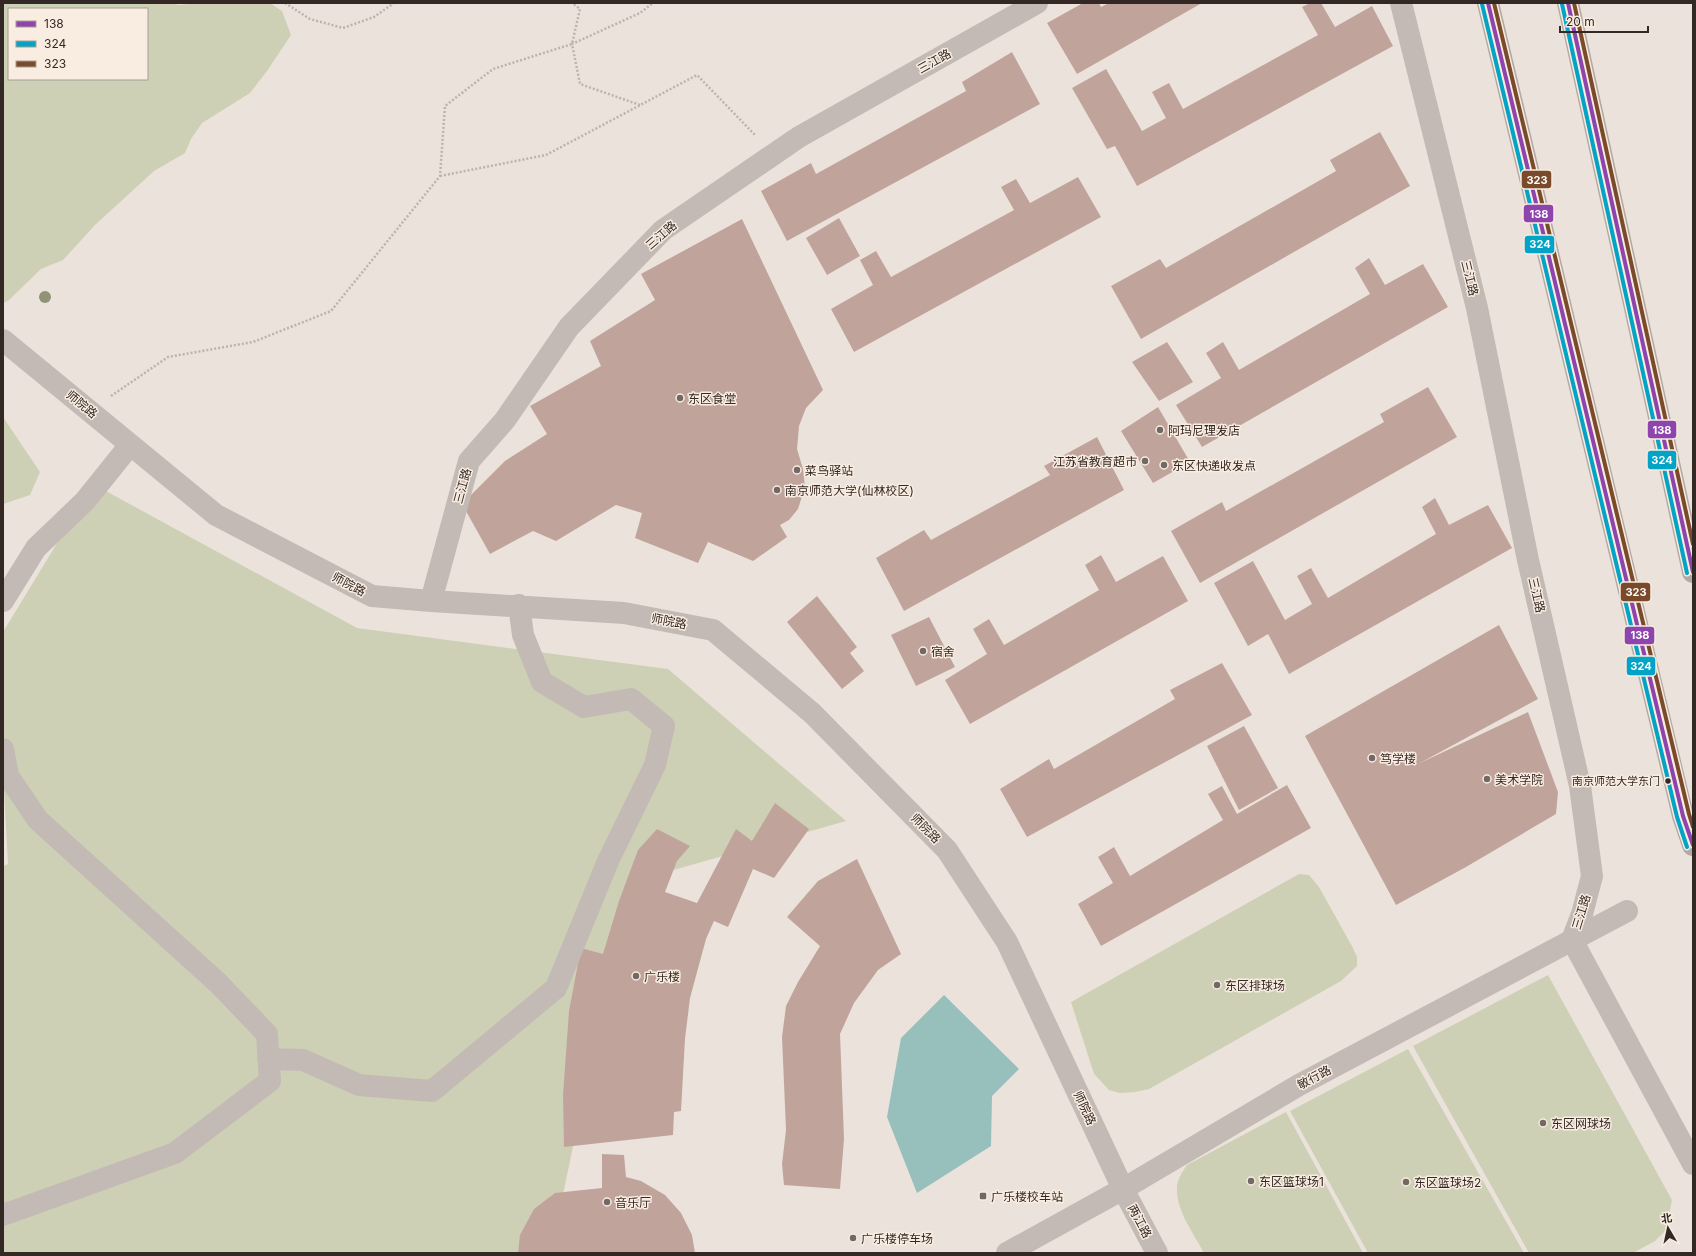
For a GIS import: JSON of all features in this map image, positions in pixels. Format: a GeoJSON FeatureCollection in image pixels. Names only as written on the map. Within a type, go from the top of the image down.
{"type":"FeatureCollection","features":[{"type":"Feature","properties":{"kind":"main road"},"geometry":{"type":"LineString","coordinates":[[1488,3],[1683,816],[1693,844]]}},
{"type":"Feature","properties":{"kind":"main road"},"geometry":{"type":"LineString","coordinates":[[1568,3],[1693,572]]}},
{"type":"Feature","properties":{"kind":"street","name":"三江路"},"geometry":{"type":"LineString","coordinates":[[430,601],[469,461],[505,420],[569,328],[663,230],[799,137],[1037,3]]}},
{"type":"Feature","properties":{"kind":"street","name":"三江路"},"geometry":{"type":"LineString","coordinates":[[1401,3],[1477,308],[1528,560],[1580,786],[1592,876],[1582,914],[1572,940],[1693,1164]]}},
{"type":"Feature","properties":{"kind":"street","name":"师院路"},"geometry":{"type":"LineString","coordinates":[[3,340],[216,515],[372,596],[430,601],[624,612],[713,630],[812,713],[947,850],[1006,942],[1123,1190]]}},
{"type":"Feature","properties":{"kind":"street"},"geometry":{"type":"LineString","coordinates":[[3,601],[36,548],[85,501],[130,445]]}},
{"type":"Feature","properties":{"kind":"street"},"geometry":{"type":"LineString","coordinates":[[268,1059],[303,1060],[359,1085],[432,1091],[556,988],[608,861],[655,765],[664,726],[631,699],[584,707],[542,682],[523,635],[519,605]]}},
{"type":"Feature","properties":{"kind":"street"},"geometry":{"type":"LineString","coordinates":[[3,749],[8,776],[38,820],[218,984],[267,1034],[270,1081],[175,1153],[3,1215]]}},
{"type":"Feature","properties":{"kind":"street","name":"敏行路"},"geometry":{"type":"LineString","coordinates":[[1007,1253],[1123,1190],[1299,1085],[1627,911]]}},
{"type":"Feature","properties":{"kind":"street","name":"两江路"},"geometry":{"type":"LineString","coordinates":[[1123,1190],[1157,1253]]}},
{"type":"Feature","properties":{"kind":"path"},"geometry":{"type":"LineString","coordinates":[[285,3],[310,19],[343,28],[374,18],[394,3]]}},
{"type":"Feature","properties":{"kind":"path"},"geometry":{"type":"LineString","coordinates":[[572,3],[580,9],[572,44],[580,84],[640,105]]}},
{"type":"Feature","properties":{"kind":"path"},"geometry":{"type":"LineString","coordinates":[[90,411],[168,357],[254,342],[332,312],[440,176],[445,106],[493,69],[572,44],[640,14],[653,3]]}},
{"type":"Feature","properties":{"kind":"path"},"geometry":{"type":"LineString","coordinates":[[440,176],[546,155],[697,74],[773,155]]}},
{"type":"Feature","properties":{"kind":"green space"},"geometry":{"type":"Polygon","coordinates":[[[3,3],[169,3],[179,5],[199,3],[270,3],[282,11],[291,35],[250,93],[202,123],[191,139],[185,153],[154,171],[95,225],[63,260],[41,269],[8,301],[3,303],[3,3]]]}},
{"type":"Feature","properties":{"kind":"green space"},"geometry":{"type":"Polygon","coordinates":[[[3,417],[40,472],[30,495],[3,504],[3,417]]]}},
{"type":"Feature","properties":{"kind":"green space"},"geometry":{"type":"Polygon","coordinates":[[[93,484],[357,628],[668,669],[846,821],[628,883],[561,1204],[548,1253],[3,1253],[3,866],[8,864],[3,771],[3,632],[93,484]]]}},
{"type":"Feature","properties":{"kind":"green space","name":"东区排球场"},"geometry":{"type":"Polygon","coordinates":[[[1299,874],[1309,875],[1319,887],[1353,948],[1357,957],[1357,966],[1341,981],[1149,1089],[1120,1093],[1109,1090],[1094,1074],[1071,1002],[1299,874]]]}},
{"type":"Feature","properties":{"kind":"green space","name":"东区网球场"},"geometry":{"type":"Polygon","coordinates":[[[1548,975],[1672,1200],[1666,1230],[1655,1241],[1633,1253],[1529,1253],[1413,1046],[1548,975]]]}},
{"type":"Feature","properties":{"kind":"green space","name":"东区篮球场2"},"geometry":{"type":"Polygon","coordinates":[[[1408,1049],[1524,1253],[1368,1253],[1290,1111],[1408,1049]]]}},
{"type":"Feature","properties":{"kind":"green space","name":"东区篮球场1"},"geometry":{"type":"Polygon","coordinates":[[[1286,1112],[1363,1253],[1204,1253],[1186,1222],[1179,1205],[1177,1188],[1182,1173],[1187,1165],[1286,1112]]]}},
{"type":"Feature","properties":{"kind":"water"},"geometry":{"type":"Polygon","coordinates":[[[944,995],[1019,1069],[992,1096],[991,1146],[917,1193],[887,1117],[901,1038],[944,995]]]}},
{"type":"Feature","properties":{"kind":"building"},"geometry":{"type":"Polygon","coordinates":[[[1083,3],[1099,3],[1101,7],[1109,3],[1202,3],[1077,74],[1047,23],[1083,3]]]}},
{"type":"Feature","properties":{"kind":"building"},"geometry":{"type":"Polygon","coordinates":[[[1310,3],[1321,3],[1335,27],[1372,6],[1393,46],[1137,186],[1115,146],[1107,149],[1072,88],[1106,69],[1142,131],[1166,118],[1152,92],[1169,83],[1183,109],[1318,35],[1302,7],[1310,3]]]}},
{"type":"Feature","properties":{"kind":"building"},"geometry":{"type":"Polygon","coordinates":[[[1012,52],[1040,104],[787,241],[761,191],[811,163],[816,174],[966,91],[962,82],[1012,52]]]}},
{"type":"Feature","properties":{"kind":"building"},"geometry":{"type":"Polygon","coordinates":[[[1380,132],[1410,186],[1141,339],[1111,286],[1160,259],[1166,268],[1336,171],[1330,160],[1380,132]]]}},
{"type":"Feature","properties":{"kind":"building"},"geometry":{"type":"Polygon","coordinates":[[[1078,177],[1101,217],[854,352],[831,309],[873,285],[860,260],[876,251],[891,277],[1014,210],[1001,187],[1016,179],[1030,203],[1078,177]]]}},
{"type":"Feature","properties":{"kind":"building"},"geometry":{"type":"Polygon","coordinates":[[[839,218],[860,256],[827,275],[806,238],[839,218]]]}},
{"type":"Feature","properties":{"kind":"building","name":"东区食堂"},"geometry":{"type":"Polygon","coordinates":[[[742,219],[823,390],[806,408],[799,426],[797,449],[803,469],[805,487],[798,509],[789,520],[780,525],[787,537],[753,561],[708,542],[698,563],[635,538],[642,513],[616,505],[556,541],[533,531],[490,554],[462,504],[505,461],[547,434],[530,406],[601,366],[590,341],[655,300],[641,274],[742,219]]]}},
{"type":"Feature","properties":{"kind":"building"},"geometry":{"type":"Polygon","coordinates":[[[1369,258],[1385,285],[1423,264],[1448,307],[1202,447],[1176,405],[1221,378],[1206,353],[1223,342],[1239,370],[1370,294],[1355,268],[1369,258]]]}},
{"type":"Feature","properties":{"kind":"building"},"geometry":{"type":"Polygon","coordinates":[[[1167,342],[1193,382],[1159,401],[1132,362],[1167,342]]]}},
{"type":"Feature","properties":{"kind":"building"},"geometry":{"type":"Polygon","coordinates":[[[1428,387],[1457,437],[1200,583],[1171,531],[1222,502],[1226,511],[1384,422],[1380,414],[1428,387]]]}},
{"type":"Feature","properties":{"kind":"building"},"geometry":{"type":"Polygon","coordinates":[[[1158,407],[1190,462],[1153,483],[1121,431],[1158,407]]]}},
{"type":"Feature","properties":{"kind":"building"},"geometry":{"type":"Polygon","coordinates":[[[1097,437],[1124,490],[904,611],[876,558],[924,530],[931,540],[1050,475],[1044,466],[1097,437]]]}},
{"type":"Feature","properties":{"kind":"building"},"geometry":{"type":"Polygon","coordinates":[[[1435,498],[1449,525],[1488,505],[1512,548],[1289,674],[1268,634],[1248,646],[1214,583],[1253,561],[1285,620],[1312,604],[1297,576],[1311,568],[1328,598],[1436,534],[1422,507],[1435,498]]]}},
{"type":"Feature","properties":{"kind":"building"},"geometry":{"type":"Polygon","coordinates":[[[1101,555],[1116,582],[1163,556],[1188,601],[970,724],[945,680],[987,654],[973,629],[989,619],[1004,645],[1099,590],[1085,565],[1101,555]]]}},
{"type":"Feature","properties":{"kind":"building"},"geometry":{"type":"Polygon","coordinates":[[[817,596],[857,647],[850,653],[864,671],[842,689],[787,622],[817,596]]]}},
{"type":"Feature","properties":{"kind":"building","name":"宿舍"},"geometry":{"type":"Polygon","coordinates":[[[929,617],[955,667],[916,686],[891,635],[929,617]]]}},
{"type":"Feature","properties":{"kind":"building","name":"笃学楼"},"geometry":{"type":"Polygon","coordinates":[[[1499,625],[1538,699],[1420,763],[1528,712],[1558,792],[1556,814],[1466,867],[1396,905],[1305,736],[1499,625]]]}},
{"type":"Feature","properties":{"kind":"building"},"geometry":{"type":"Polygon","coordinates":[[[1222,663],[1252,715],[1027,837],[1000,789],[1049,759],[1054,769],[1175,699],[1170,690],[1222,663]]]}},
{"type":"Feature","properties":{"kind":"building"},"geometry":{"type":"Polygon","coordinates":[[[1244,726],[1278,788],[1239,810],[1207,746],[1244,726]]]}},
{"type":"Feature","properties":{"kind":"building"},"geometry":{"type":"Polygon","coordinates":[[[1287,785],[1311,828],[1101,946],[1078,904],[1113,883],[1098,857],[1114,847],[1130,876],[1223,820],[1208,794],[1222,786],[1237,814],[1287,785]]]}},
{"type":"Feature","properties":{"kind":"building","name":"广乐楼"},"geometry":{"type":"Polygon","coordinates":[[[775,803],[809,829],[774,878],[753,869],[728,927],[714,921],[706,939],[690,998],[685,1039],[681,1111],[674,1112],[673,1135],[564,1147],[563,1095],[569,1011],[581,948],[603,954],[619,901],[638,850],[657,829],[690,846],[677,861],[665,892],[697,903],[736,829],[752,841],[775,803]]]}},
{"type":"Feature","properties":{"kind":"building"},"geometry":{"type":"Polygon","coordinates":[[[857,859],[901,954],[878,970],[854,1003],[840,1034],[844,1139],[840,1189],[784,1185],[782,1164],[786,1130],[782,1037],[786,1006],[798,982],[820,946],[787,917],[818,881],[857,859]]]}},
{"type":"Feature","properties":{"kind":"building","name":"音乐厅"},"geometry":{"type":"Polygon","coordinates":[[[602,1154],[624,1155],[626,1177],[641,1181],[665,1195],[681,1213],[692,1235],[695,1253],[518,1253],[520,1235],[534,1209],[555,1193],[602,1188],[602,1154]]]}},
{"type":"Feature","properties":{"kind":"transit line","name":"138"},"geometry":{"type":"LineString","coordinates":[[1488,3],[1683,816],[1693,845]]}},
{"type":"Feature","properties":{"kind":"transit line","name":"323"},"geometry":{"type":"LineString","coordinates":[[1494,3],[1693,827]]}},
{"type":"Feature","properties":{"kind":"transit line","name":"138"},"geometry":{"type":"LineString","coordinates":[[1568,3],[1693,572]]}},
{"type":"Feature","properties":{"kind":"transit line","name":"323"},"geometry":{"type":"LineString","coordinates":[[1574,3],[1693,544]]}},
{"type":"Feature","properties":{"kind":"transit line","name":"324"},"geometry":{"type":"LineString","coordinates":[[1482,4],[1677,817],[1687,847]]}},
{"type":"Feature","properties":{"kind":"transit line","name":"324"},"geometry":{"type":"LineString","coordinates":[[1562,4],[1687,573]]}},
{"type":"Feature","properties":{"kind":"place","name":"东区食堂"},"geometry":{"type":"Point","coordinates":[680,398]}},
{"type":"Feature","properties":{"kind":"place","name":"阿玛尼理发店"},"geometry":{"type":"Point","coordinates":[1160,430]}},
{"type":"Feature","properties":{"kind":"place","name":"江苏省教育超市"},"geometry":{"type":"Point","coordinates":[1145,461]}},
{"type":"Feature","properties":{"kind":"place","name":"东区快递收发点"},"geometry":{"type":"Point","coordinates":[1164,465]}},
{"type":"Feature","properties":{"kind":"place","name":"菜鸟驿站"},"geometry":{"type":"Point","coordinates":[797,470]}},
{"type":"Feature","properties":{"kind":"place","name":"南京师范大学(仙林校区)"},"geometry":{"type":"Point","coordinates":[777,490]}},
{"type":"Feature","properties":{"kind":"place","name":"宿舍"},"geometry":{"type":"Point","coordinates":[923,651]}},
{"type":"Feature","properties":{"kind":"place","name":"笃学楼"},"geometry":{"type":"Point","coordinates":[1372,758]}},
{"type":"Feature","properties":{"kind":"place","name":"美术学院"},"geometry":{"type":"Point","coordinates":[1487,779]}},
{"type":"Feature","properties":{"kind":"place","name":"南京师范大学东门"},"geometry":{"type":"Point","coordinates":[1668,781]}},
{"type":"Feature","properties":{"kind":"place","name":"广乐楼"},"geometry":{"type":"Point","coordinates":[636,976]}},
{"type":"Feature","properties":{"kind":"place","name":"东区排球场"},"geometry":{"type":"Point","coordinates":[1217,985]}},
{"type":"Feature","properties":{"kind":"place","name":"东区网球场"},"geometry":{"type":"Point","coordinates":[1543,1123]}},
{"type":"Feature","properties":{"kind":"place","name":"东区篮球场1"},"geometry":{"type":"Point","coordinates":[1251,1181]}},
{"type":"Feature","properties":{"kind":"place","name":"东区篮球场2"},"geometry":{"type":"Point","coordinates":[1406,1182]}},
{"type":"Feature","properties":{"kind":"place","name":"广乐楼校车站"},"geometry":{"type":"Point","coordinates":[983,1196]}},
{"type":"Feature","properties":{"kind":"place","name":"音乐厅"},"geometry":{"type":"Point","coordinates":[607,1202]}},
{"type":"Feature","properties":{"kind":"place","name":"广乐楼停车场"},"geometry":{"type":"Point","coordinates":[853,1238]}}]}
